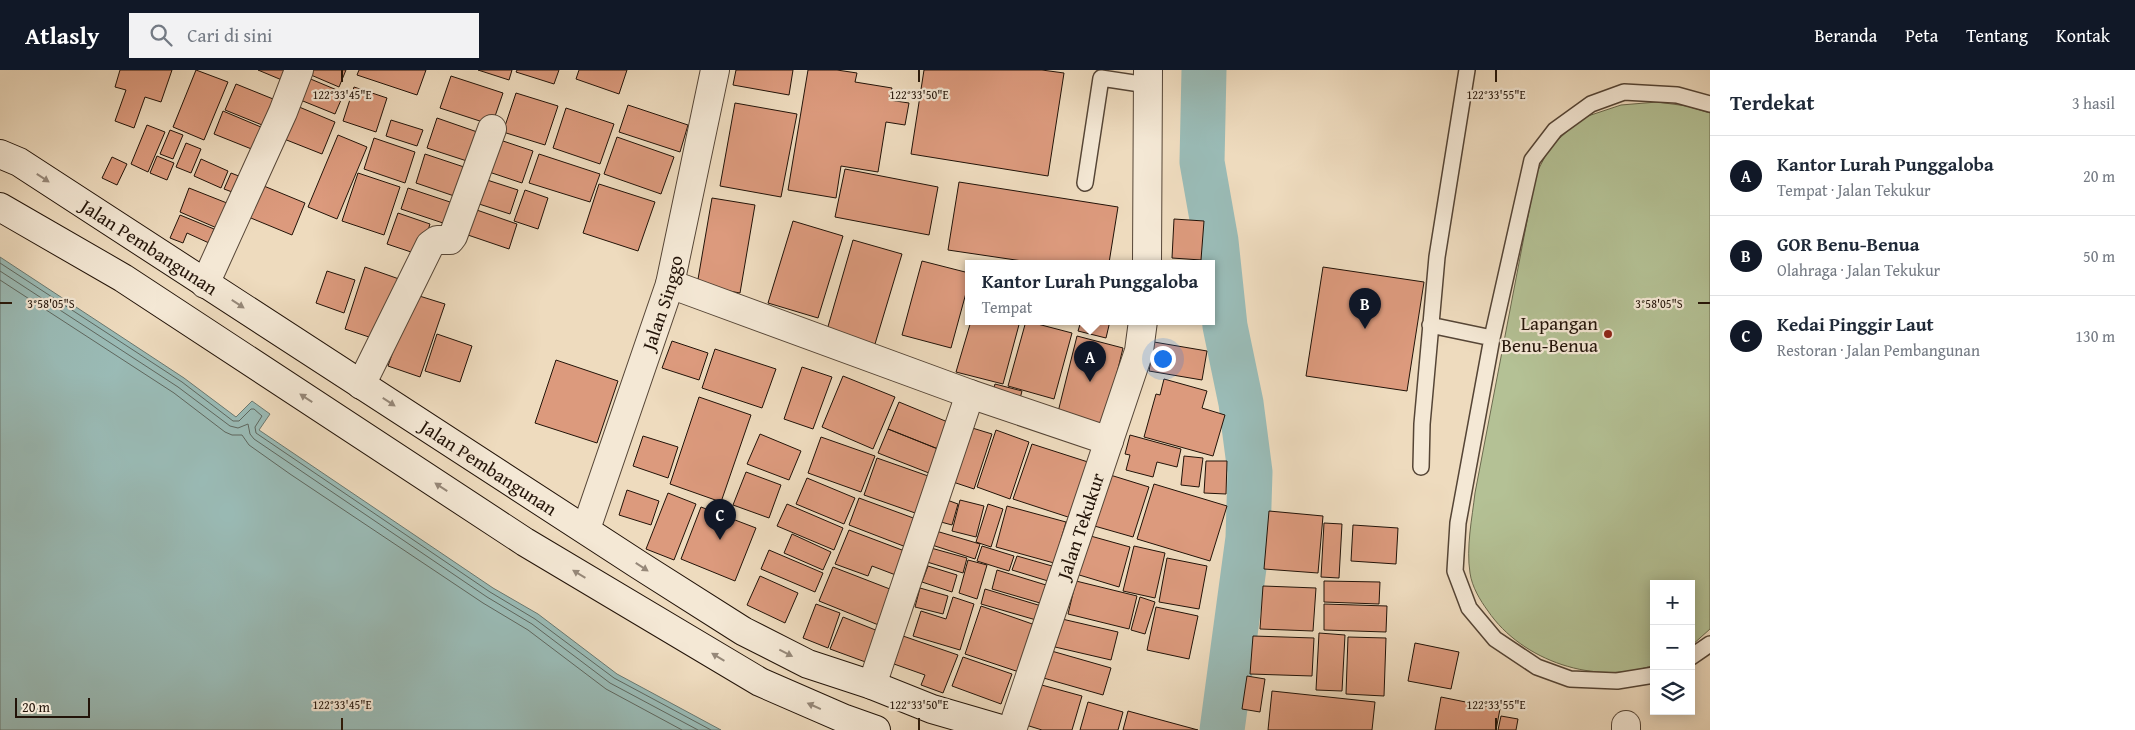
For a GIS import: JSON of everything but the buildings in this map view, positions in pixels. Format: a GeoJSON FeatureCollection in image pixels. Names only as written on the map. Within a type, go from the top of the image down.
{"type":"FeatureCollection","features":[{"type":"Feature","properties":{"kind":"street"},"geometry":{"type":"LineString","coordinates":[[205,284],[283,112],[299,70]]}},
{"type":"Feature","properties":{"kind":"street","name":"Jalan Singgo"},"geometry":{"type":"LineString","coordinates":[[586,529],[670,284],[715,70]]}},
{"type":"Feature","properties":{"kind":"street"},"geometry":{"type":"LineString","coordinates":[[1146,260],[1147,77]]}},
{"type":"Feature","properties":{"kind":"street"},"geometry":{"type":"LineString","coordinates":[[362,385],[430,245],[438,240],[450,240],[453,236],[492,129]]}},
{"type":"Feature","properties":{"kind":"street","name":"Jalan Pembangunan"},"geometry":{"type":"LineString","coordinates":[[0,154],[19,162],[586,529],[638,565],[743,630],[808,664],[872,685],[932,709],[1004,730]]}},
{"type":"Feature","properties":{"kind":"street"},"geometry":{"type":"LineString","coordinates":[[0,207],[123,278],[542,552],[760,682],[845,720],[876,730]]}},
{"type":"Feature","properties":{"kind":"street"},"geometry":{"type":"LineString","coordinates":[[670,284],[970,394],[1109,441]]}},
{"type":"Feature","properties":{"kind":"street","name":"Jalan Tekukur"},"geometry":{"type":"LineString","coordinates":[[1012,730],[1139,351],[1142,325]]}},
{"type":"Feature","properties":{"kind":"street"},"geometry":{"type":"LineString","coordinates":[[872,685],[970,394]]}},
{"type":"Feature","properties":{"kind":"lane"},"geometry":{"type":"LineString","coordinates":[[1421,467],[1422,424],[1437,258],[1467,70]]}},
{"type":"Feature","properties":{"kind":"lane"},"geometry":{"type":"LineString","coordinates":[[1085,183],[1096,74],[1147,77]]}},
{"type":"Feature","properties":{"kind":"lane"},"geometry":{"type":"LineString","coordinates":[[1650,676],[1617,682],[1570,678],[1537,666],[1495,639],[1469,608],[1455,571],[1458,523],[1492,338],[1532,160],[1554,130],[1591,104],[1624,92],[1677,95],[1710,104]]}},
{"type":"Feature","properties":{"kind":"lane"},"geometry":{"type":"LineString","coordinates":[[1430,325],[1492,338]]}},
{"type":"Feature","properties":{"kind":"lane"},"geometry":{"type":"LineString","coordinates":[[1695,654],[1710,644]]}},
{"type":"Feature","properties":{"kind":"green space","name":"Lapangan Benu-Benua"},"geometry":{"type":"Polygon","coordinates":[[[1657,102],[1687,106],[1710,113],[1710,629],[1695,642],[1695,580],[1650,580],[1650,666],[1632,671],[1608,672],[1562,665],[1540,656],[1503,629],[1482,602],[1473,583],[1469,563],[1469,543],[1475,493],[1536,174],[1550,147],[1582,118],[1621,105],[1657,102]]]}},
{"type":"Feature","properties":{"kind":"water"},"geometry":{"type":"Polygon","coordinates":[[[0,257],[184,378],[236,417],[252,401],[270,414],[259,430],[493,588],[538,614],[617,674],[721,730],[0,730],[0,257]]]}},
{"type":"Feature","properties":{"kind":"waterway"},"geometry":{"type":"LineString","coordinates":[[1204,70],[1202,162],[1216,241],[1225,326],[1241,403],[1250,472],[1248,538],[1222,730]]}},
{"type":"Feature","properties":{"kind":"place","name":"GOR Benu-Benua"},"geometry":{"type":"Point","coordinates":[1365,329]}},
{"type":"Feature","properties":{"kind":"place","name":"Lapangan Benu-Benua"},"geometry":{"type":"Point","coordinates":[1608,334]}},
{"type":"Feature","properties":{"kind":"place","name":"Kantor Lurah Punggaloba"},"geometry":{"type":"Point","coordinates":[1090,382]}},
{"type":"Feature","properties":{"kind":"place","name":"Kedai Pinggir Laut"},"geometry":{"type":"Point","coordinates":[720,540]}}]}
